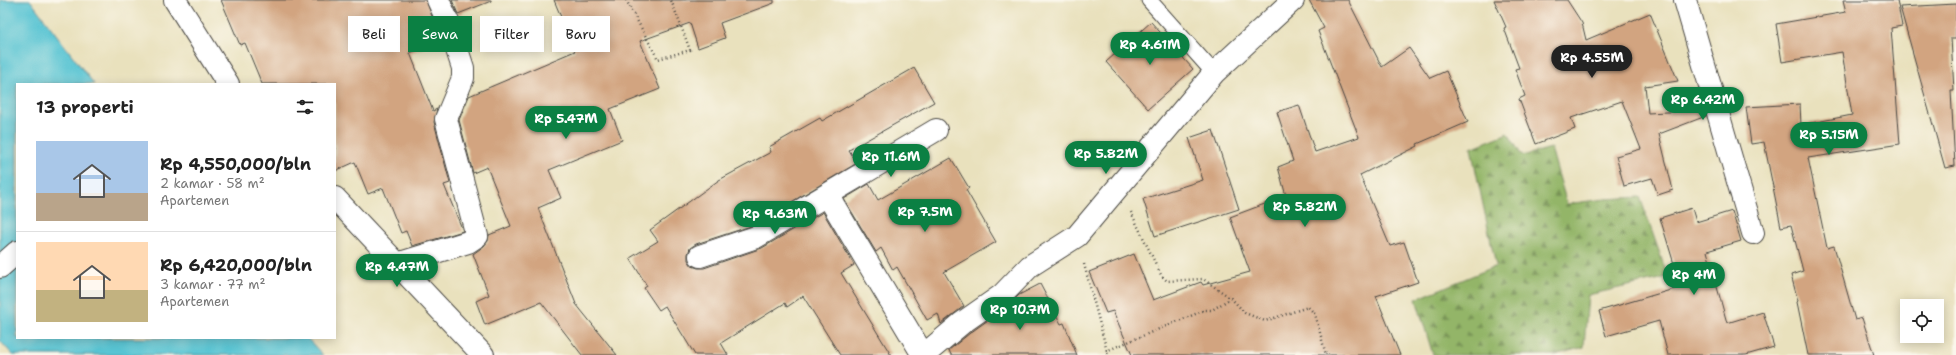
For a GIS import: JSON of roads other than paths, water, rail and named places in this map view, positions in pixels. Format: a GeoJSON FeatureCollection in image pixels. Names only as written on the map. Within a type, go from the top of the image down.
{"type":"FeatureCollection","features":[{"type":"Feature","properties":{"kind":"street"},"geometry":{"type":"LineString","coordinates":[[397,264],[468,242],[477,236],[446,119],[463,78],[462,68],[448,22],[438,0]]}},
{"type":"Feature","properties":{"kind":"street"},"geometry":{"type":"LineString","coordinates":[[828,196],[924,355],[962,322],[1002,295],[1030,266],[1077,236],[1214,73],[1293,0]]}},
{"type":"Feature","properties":{"kind":"street"},"geometry":{"type":"LineString","coordinates":[[1685,0],[1754,233]]}},
{"type":"Feature","properties":{"kind":"street"},"geometry":{"type":"LineString","coordinates":[[179,1],[223,83]]}},
{"type":"Feature","properties":{"kind":"street"},"geometry":{"type":"LineString","coordinates":[[700,256],[756,237],[828,196],[936,130]]}},
{"type":"Feature","properties":{"kind":"street"},"geometry":{"type":"LineString","coordinates":[[336,199],[483,355]]}},
{"type":"Feature","properties":{"kind":"street"},"geometry":{"type":"LineString","coordinates":[[0,267],[16,253]]}},
{"type":"Feature","properties":{"kind":"lane"},"geometry":{"type":"LineString","coordinates":[[1149,0],[1214,73]]}},
{"type":"Feature","properties":{"kind":"water"},"geometry":{"type":"Polygon","coordinates":[[[0,0],[30,0],[93,83],[16,83],[16,339],[308,339],[323,355],[13,355],[0,341],[0,0]]]}}]}
